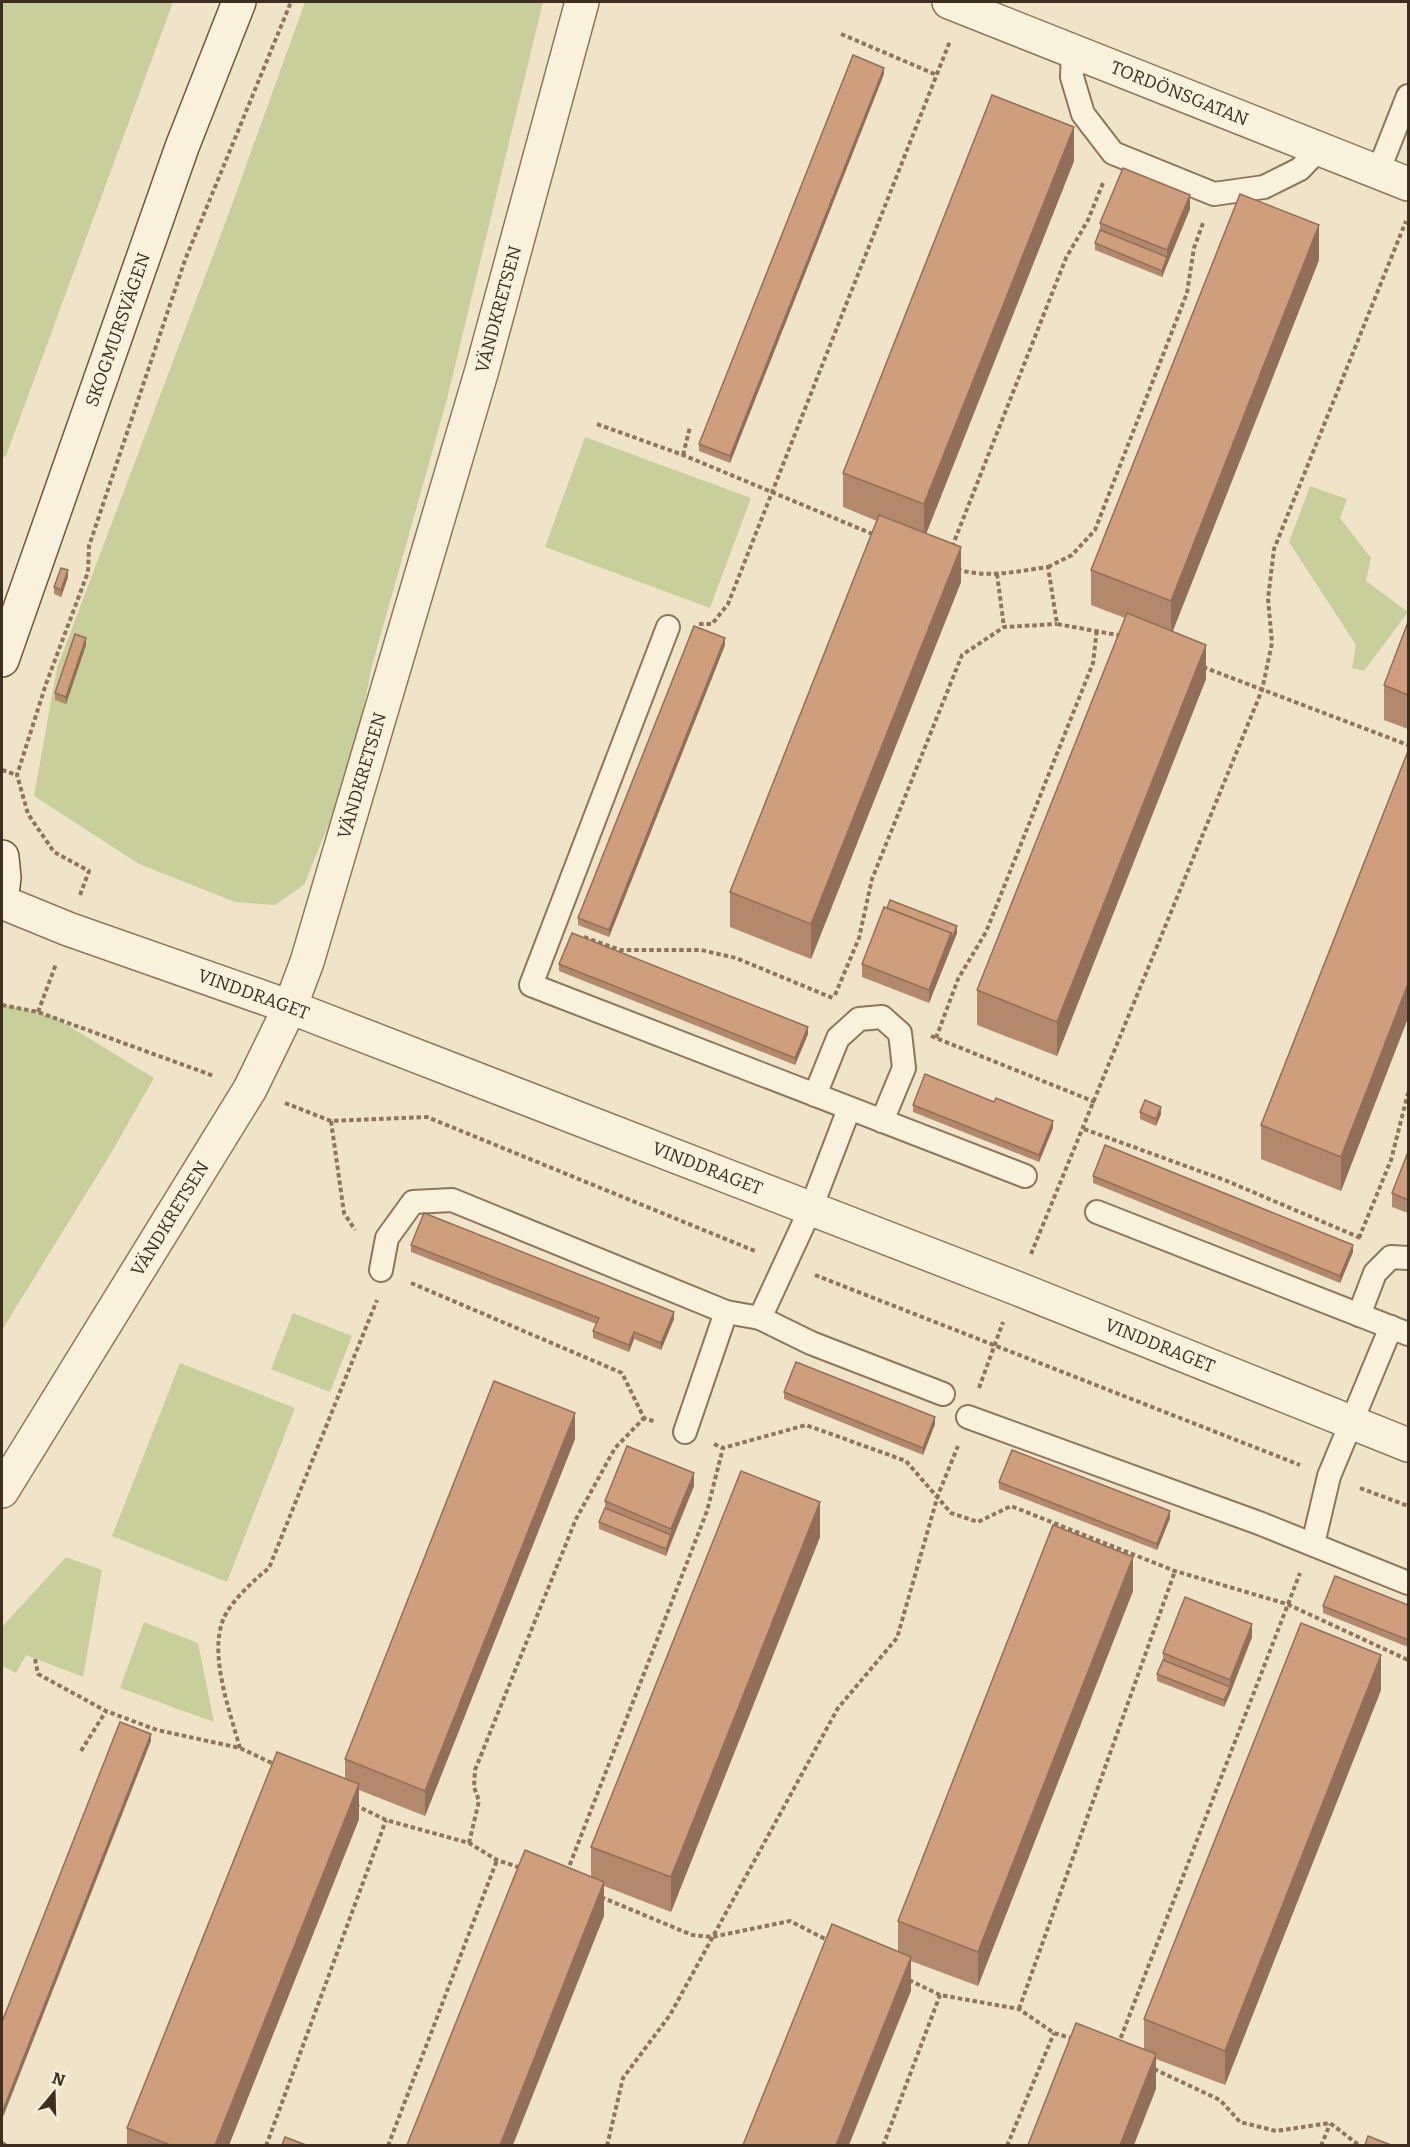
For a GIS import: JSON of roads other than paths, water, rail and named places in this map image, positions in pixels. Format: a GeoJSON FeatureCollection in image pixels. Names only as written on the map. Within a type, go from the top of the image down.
{"type":"FeatureCollection","features":[{"type":"Feature","properties":{"kind":"street","name":"SKOGMURSVÄGEN"},"geometry":{"type":"LineString","coordinates":[[2,660],[182,147],[239,2]]}},
{"type":"Feature","properties":{"kind":"street","name":"VÄNDKRETSEN"},"geometry":{"type":"LineString","coordinates":[[2,1491],[250,1089],[290,1007],[307,962],[478,382],[582,2]]}},
{"type":"Feature","properties":{"kind":"street","name":"TORDÖNSGATAN"},"geometry":{"type":"LineString","coordinates":[[949,2],[1408,184]]}},
{"type":"Feature","properties":{"kind":"street"},"geometry":{"type":"LineString","coordinates":[[2,857],[4,878],[2,893]]}},
{"type":"Feature","properties":{"kind":"street","name":"VINDDRAGET"},"geometry":{"type":"LineString","coordinates":[[2,902],[68,929],[290,1007],[811,1208],[1408,1445]]}},
{"type":"Feature","properties":{"kind":"lane"},"geometry":{"type":"LineString","coordinates":[[1073,51],[1072,77],[1083,114],[1113,153],[1214,194],[1264,187],[1300,169],[1318,149]]}},
{"type":"Feature","properties":{"kind":"lane"},"geometry":{"type":"LineString","coordinates":[[1378,172],[1408,96]]}},
{"type":"Feature","properties":{"kind":"lane"},"geometry":{"type":"LineString","coordinates":[[668,627],[531,985],[1025,1176]]}},
{"type":"Feature","properties":{"kind":"lane"},"geometry":{"type":"LineString","coordinates":[[815,1095],[838,1038],[859,1019],[882,1017],[900,1033],[904,1068],[882,1121]]}},
{"type":"Feature","properties":{"kind":"lane"},"geometry":{"type":"LineString","coordinates":[[760,1318],[811,1208],[849,1109]]}},
{"type":"Feature","properties":{"kind":"lane"},"geometry":{"type":"LineString","coordinates":[[381,1270],[387,1238],[413,1202],[452,1200],[726,1312],[760,1318],[811,1343],[943,1394]]}},
{"type":"Feature","properties":{"kind":"lane"},"geometry":{"type":"LineString","coordinates":[[1097,1212],[1400,1330],[1350,1422],[1329,1476],[1313,1544]]}},
{"type":"Feature","properties":{"kind":"lane"},"geometry":{"type":"LineString","coordinates":[[1359,1315],[1375,1273],[1391,1257],[1408,1258]]}},
{"type":"Feature","properties":{"kind":"lane"},"geometry":{"type":"LineString","coordinates":[[685,1432],[726,1312]]}},
{"type":"Feature","properties":{"kind":"lane"},"geometry":{"type":"LineString","coordinates":[[968,1417],[1313,1544],[1408,1582]]}}]}
